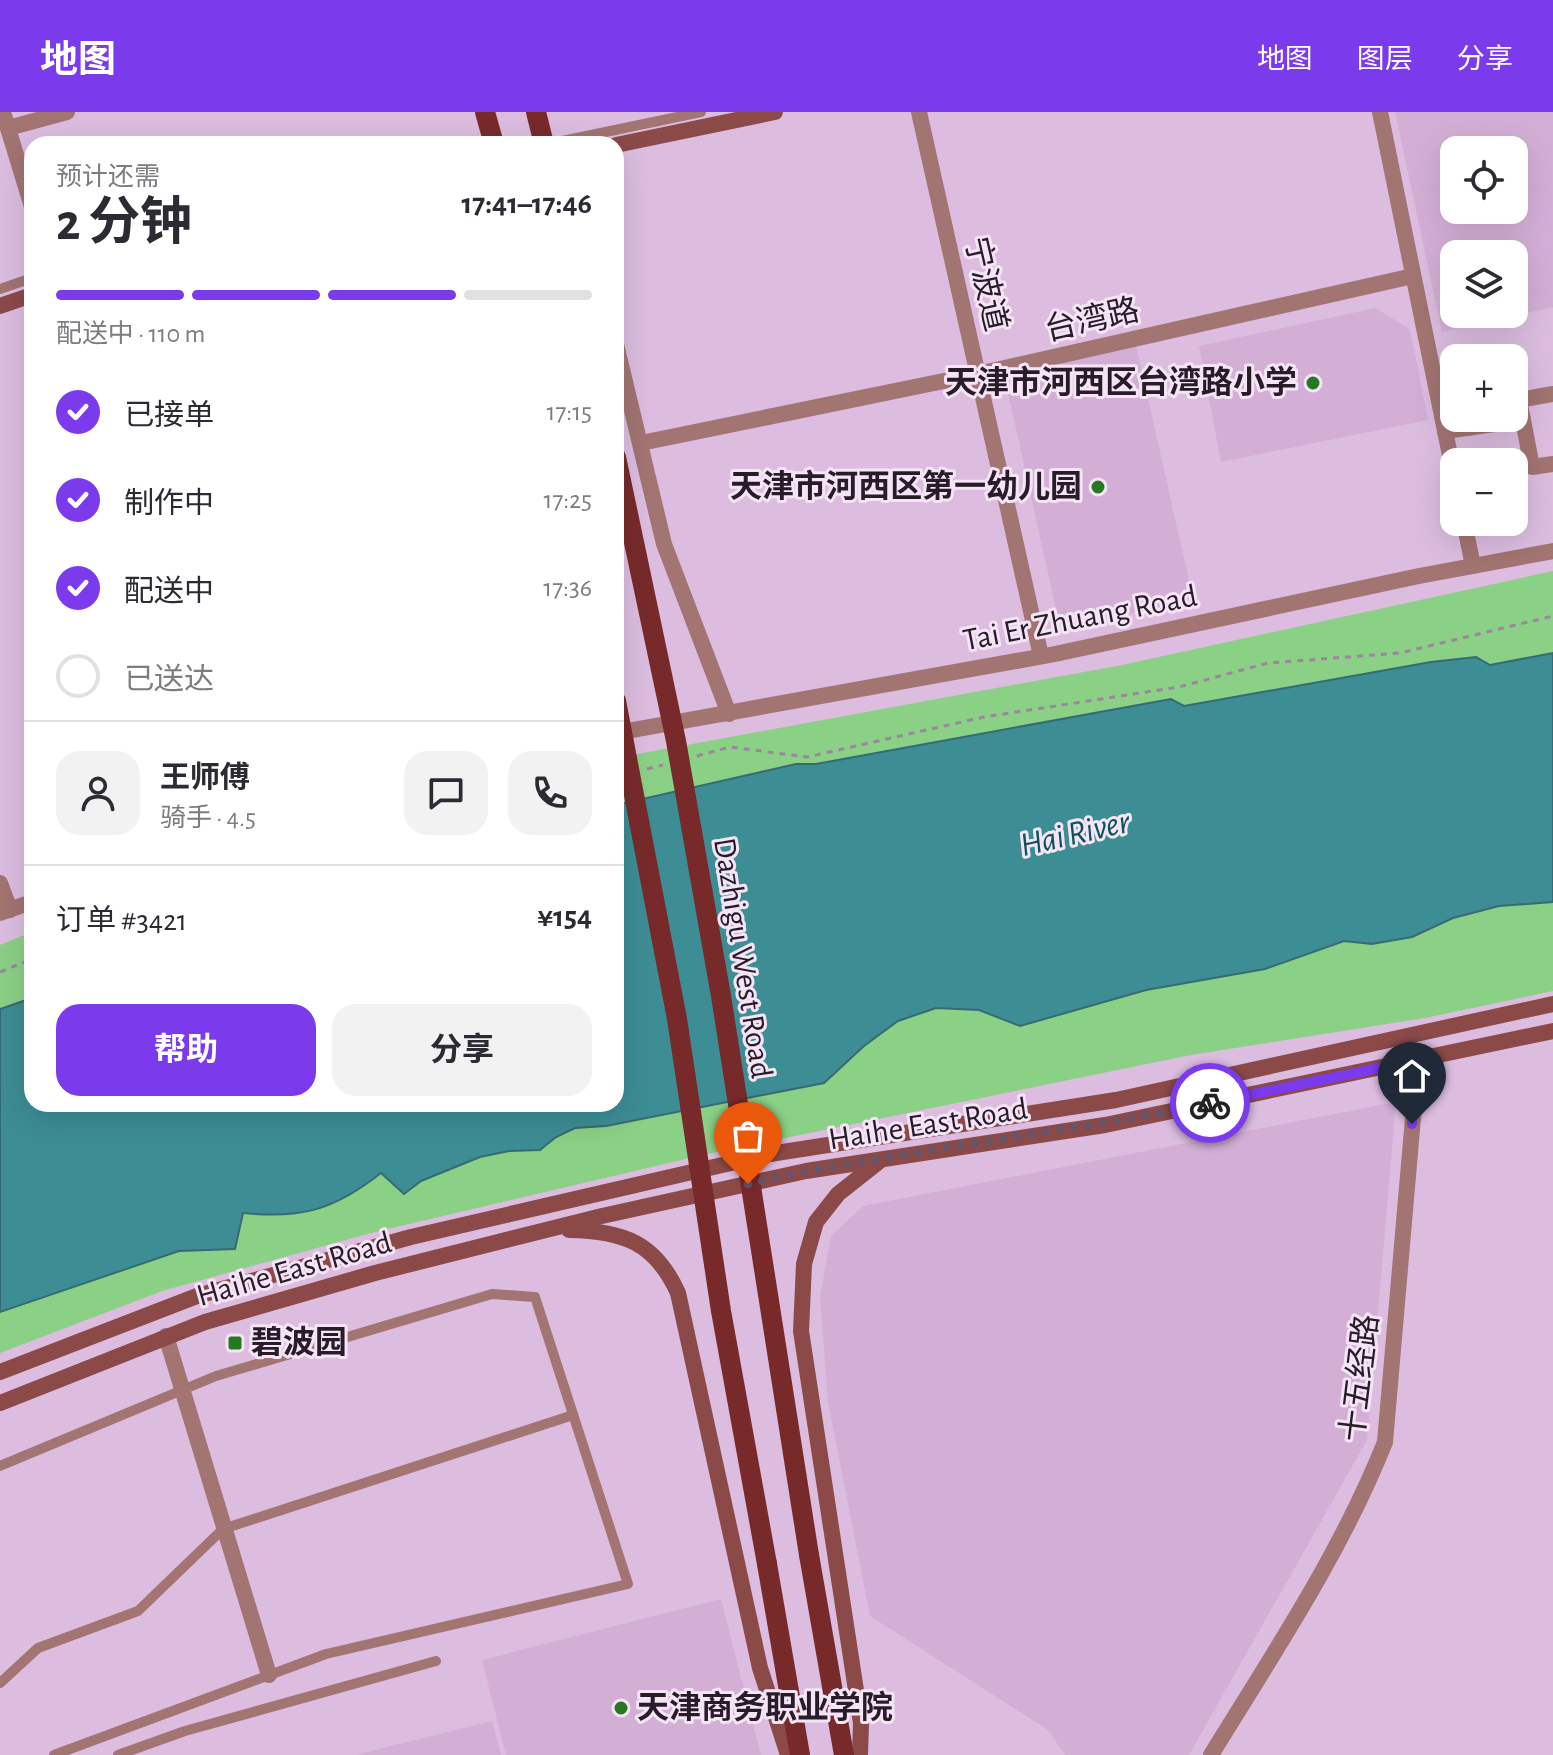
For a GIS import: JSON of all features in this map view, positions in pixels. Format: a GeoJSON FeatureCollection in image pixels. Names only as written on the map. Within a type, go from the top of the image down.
{"type":"FeatureCollection","features":[{"type":"Feature","properties":{"kind":"main road"},"geometry":{"type":"LineString","coordinates":[[485,112],[492,136]]}},
{"type":"Feature","properties":{"kind":"main road"},"geometry":{"type":"LineString","coordinates":[[536,112],[544,136]]}},
{"type":"Feature","properties":{"kind":"main road"},"geometry":{"type":"LineString","coordinates":[[624,143],[775,112]]}},
{"type":"Feature","properties":{"kind":"main road"},"geometry":{"type":"LineString","coordinates":[[0,306],[24,298]]}},
{"type":"Feature","properties":{"kind":"main road","name":"Dazhigu West Road"},"geometry":{"type":"LineString","coordinates":[[624,495],[676,741],[721,996],[809,1555],[844,1755]]}},
{"type":"Feature","properties":{"kind":"main road"},"geometry":{"type":"LineString","coordinates":[[624,743],[677,1019],[721,1311],[800,1755]]}},
{"type":"Feature","properties":{"kind":"main road","name":"Haihe East Road"},"geometry":{"type":"LineString","coordinates":[[0,1372],[197,1296],[411,1237],[770,1154],[1116,1100],[1553,1004]]}},
{"type":"Feature","properties":{"kind":"main road","name":"Haihe East Road"},"geometry":{"type":"LineString","coordinates":[[0,1403],[205,1322],[375,1273],[547,1230],[806,1171],[1105,1125],[1553,1031]]}},
{"type":"Feature","properties":{"kind":"main road"},"geometry":{"type":"LineString","coordinates":[[860,1755],[861,1723],[801,1331],[804,1264],[816,1222],[838,1194],[881,1160]]}},
{"type":"Feature","properties":{"kind":"main road"},"geometry":{"type":"LineString","coordinates":[[547,1230],[596,1230],[635,1242],[668,1270],[686,1323],[760,1668],[788,1755]]}},
{"type":"Feature","properties":{"kind":"street"},"geometry":{"type":"LineString","coordinates":[[24,182],[3,116],[67,112]]}},
{"type":"Feature","properties":{"kind":"street","name":"宁波道"},"geometry":{"type":"LineString","coordinates":[[919,112],[1041,656]]}},
{"type":"Feature","properties":{"kind":"street"},"geometry":{"type":"LineString","coordinates":[[1380,112],[1440,407]]}},
{"type":"Feature","properties":{"kind":"street","name":"台湾路"},"geometry":{"type":"LineString","coordinates":[[641,443],[978,374],[1413,276]]}},
{"type":"Feature","properties":{"kind":"street"},"geometry":{"type":"LineString","coordinates":[[624,376],[664,544],[729,714]]}},
{"type":"Feature","properties":{"kind":"street"},"geometry":{"type":"LineString","coordinates":[[1528,398],[1553,394]]}},
{"type":"Feature","properties":{"kind":"street"},"geometry":{"type":"LineString","coordinates":[[1525,432],[1532,467],[1553,464]]}},
{"type":"Feature","properties":{"kind":"street"},"geometry":{"type":"LineString","coordinates":[[1467,536],[1473,566]]}},
{"type":"Feature","properties":{"kind":"street","name":"Tai Er Zhuang Road"},"geometry":{"type":"LineString","coordinates":[[624,732],[1041,656],[1419,576],[1553,551]]}},
{"type":"Feature","properties":{"kind":"street"},"geometry":{"type":"LineString","coordinates":[[0,883],[5,911],[24,905]]}},
{"type":"Feature","properties":{"kind":"street","name":"十五经路"},"geometry":{"type":"LineString","coordinates":[[1211,1755],[1295,1618],[1369,1482],[1385,1442],[1418,1060]]}},
{"type":"Feature","properties":{"kind":"street"},"geometry":{"type":"LineString","coordinates":[[166,1336],[180,1391],[269,1675]]}},
{"type":"Feature","properties":{"kind":"lane"},"geometry":{"type":"LineString","coordinates":[[585,136],[701,112]]}},
{"type":"Feature","properties":{"kind":"lane"},"geometry":{"type":"LineString","coordinates":[[0,289],[24,281]]}},
{"type":"Feature","properties":{"kind":"lane"},"geometry":{"type":"LineString","coordinates":[[0,1466],[216,1376],[492,1294],[535,1297],[628,1584],[326,1654],[54,1755]]}},
{"type":"Feature","properties":{"kind":"lane"},"geometry":{"type":"LineString","coordinates":[[0,1683],[38,1648],[138,1611],[223,1529],[573,1415]]}},
{"type":"Feature","properties":{"kind":"lane"},"geometry":{"type":"LineString","coordinates":[[118,1755],[185,1731],[436,1661]]}},
{"type":"Feature","properties":{"kind":"path"},"geometry":{"type":"LineString","coordinates":[[687,759],[730,747],[807,757],[984,717],[1179,687],[1268,663],[1400,653],[1553,616]]}},
{"type":"Feature","properties":{"kind":"path"},"geometry":{"type":"LineString","coordinates":[[644,770],[673,762]]}},
{"type":"Feature","properties":{"kind":"path"},"geometry":{"type":"LineString","coordinates":[[0,972],[24,962]]}},
{"type":"Feature","properties":{"kind":"shaded area"},"geometry":{"type":"Polygon","coordinates":[[[1395,112],[1553,112],[1553,307],[1528,313],[1528,240],[1440,240],[1440,323],[1395,112]]]}},
{"type":"Feature","properties":{"kind":"shaded area","name":"天津市河西区台湾路小学"},"geometry":{"type":"Polygon","coordinates":[[[1375,308],[1410,329],[1428,420],[1221,462],[1199,346],[1375,308]]]}},
{"type":"Feature","properties":{"kind":"shaded area","name":"天津市河西区第一幼儿园"},"geometry":{"type":"Polygon","coordinates":[[[1136,345],[1193,598],[1074,627],[1057,614],[1004,375],[1136,345]]]}},
{"type":"Feature","properties":{"kind":"shaded area"},"geometry":{"type":"Polygon","coordinates":[[[1396,1102],[1367,1440],[1189,1755],[1065,1755],[1048,1730],[870,1616],[828,1402],[820,1297],[831,1236],[863,1206],[1396,1102]]]}},
{"type":"Feature","properties":{"kind":"shaded area","name":"天津商务职业学院"},"geometry":{"type":"Polygon","coordinates":[[[721,1599],[761,1755],[506,1755],[482,1660],[721,1599]]]}},
{"type":"Feature","properties":{"kind":"shaded area"},"geometry":{"type":"Polygon","coordinates":[[[492,1721],[501,1755],[355,1755],[492,1721]]]}},
{"type":"Feature","properties":{"kind":"green space"},"geometry":{"type":"Polygon","coordinates":[[[1553,571],[1553,991],[1425,1018],[1191,1055],[707,1154],[371,1233],[162,1291],[0,1353],[0,945],[24,935],[24,1112],[624,1112],[624,757],[1122,665],[1553,571]]]}},
{"type":"Feature","properties":{"kind":"water","name":"Hai River"},"geometry":{"type":"Polygon","coordinates":[[[1553,653],[1553,902],[1499,906],[1453,918],[1412,937],[1372,944],[1344,941],[1265,969],[1146,990],[1020,1026],[979,1010],[936,1008],[898,1021],[864,1046],[824,1083],[606,1126],[575,1128],[556,1137],[540,1150],[509,1151],[480,1157],[421,1181],[404,1194],[381,1173],[348,1196],[316,1209],[264,1215],[243,1213],[235,1249],[179,1251],[0,1312],[0,1009],[24,1001],[24,1112],[624,1112],[624,803],[796,764],[816,764],[1171,699],[1184,706],[1431,662],[1476,657],[1490,665],[1553,653]]]}},
{"type":"Feature","properties":{"kind":"way so far"},"geometry":{"type":"LineString","coordinates":[[748,1184],[806,1171],[1105,1125],[1210,1103]]}},
{"type":"Feature","properties":{"kind":"place","name":"天津市河西区台湾路小学"},"geometry":{"type":"Point","coordinates":[1313,383]}},
{"type":"Feature","properties":{"kind":"place","name":"天津市河西区第一幼儿园"},"geometry":{"type":"Point","coordinates":[1098,487]}},
{"type":"Feature","properties":{"kind":"place","name":"碧波园"},"geometry":{"type":"Point","coordinates":[235,1343]}},
{"type":"Feature","properties":{"kind":"place","name":"天津商务职业学院"},"geometry":{"type":"Point","coordinates":[621,1708]}},
{"type":"Feature","properties":{"kind":"route"},"geometry":{"type":"LineString","coordinates":[[1210,1103],[1418,1060],[1412,1124]]}}]}
